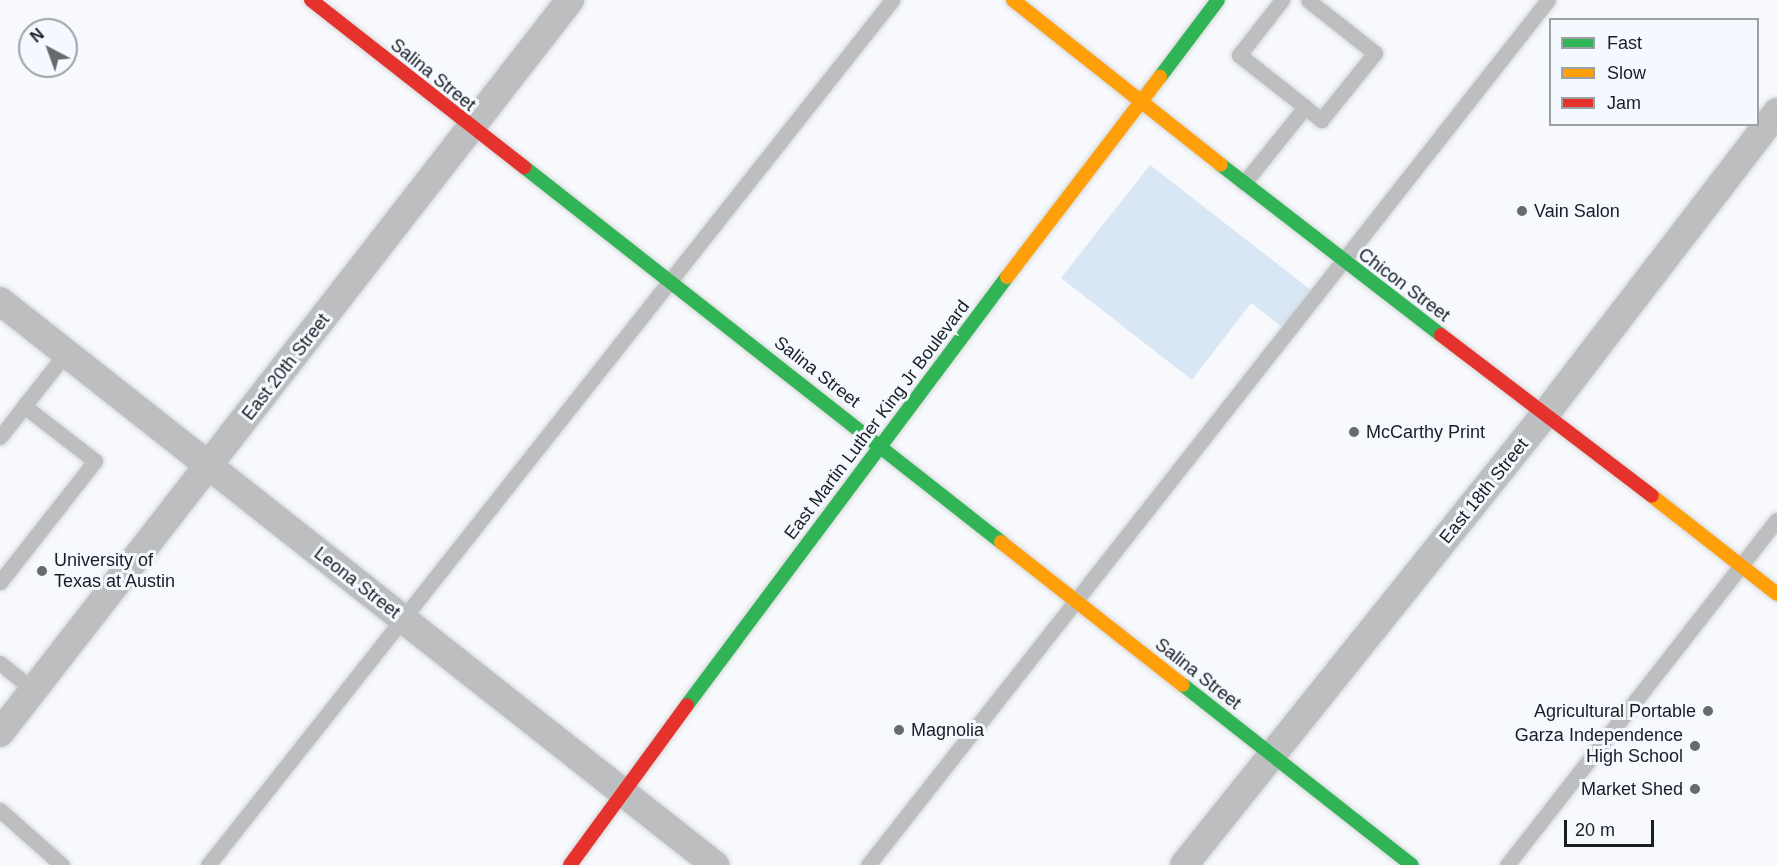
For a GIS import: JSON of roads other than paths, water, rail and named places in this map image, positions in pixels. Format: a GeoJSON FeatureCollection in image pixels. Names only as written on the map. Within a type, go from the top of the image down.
{"type":"FeatureCollection","features":[{"type":"Feature","properties":{"kind":"street","name":"Salina Street"},"geometry":{"type":"LineString","coordinates":[[310,0],[472,130],[880,444],[1412,865]]}},
{"type":"Feature","properties":{"kind":"street","name":"East 20th Street"},"geometry":{"type":"LineString","coordinates":[[0,733],[472,130],[570,0]]}},
{"type":"Feature","properties":{"kind":"street","name":"Chicon Street"},"geometry":{"type":"LineString","coordinates":[[1013,0],[1343,262],[1546,413],[1777,594]]}},
{"type":"Feature","properties":{"kind":"street","name":"East Martin Luther King Jr Boulevard"},"geometry":{"type":"LineString","coordinates":[[570,865],[880,444],[1218,0]]}},
{"type":"Feature","properties":{"kind":"street","name":"East 18th Street"},"geometry":{"type":"LineString","coordinates":[[1184,865],[1546,413],[1777,112]]}},
{"type":"Feature","properties":{"kind":"street","name":"Leona Street"},"geometry":{"type":"LineString","coordinates":[[0,301],[715,865]]}},
{"type":"Feature","properties":{"kind":"lane"},"geometry":{"type":"LineString","coordinates":[[208,865],[892,0]]}},
{"type":"Feature","properties":{"kind":"lane"},"geometry":{"type":"LineString","coordinates":[[1282,0],[1239,55],[1321,120],[1375,53],[1308,0]]}},
{"type":"Feature","properties":{"kind":"lane"},"geometry":{"type":"LineString","coordinates":[[868,865],[1548,0]]}},
{"type":"Feature","properties":{"kind":"lane"},"geometry":{"type":"LineString","coordinates":[[1244,183],[1305,107]]}},
{"type":"Feature","properties":{"kind":"lane"},"geometry":{"type":"LineString","coordinates":[[0,437],[66,353]]}},
{"type":"Feature","properties":{"kind":"lane"},"geometry":{"type":"LineString","coordinates":[[0,582],[95,461],[24,406]]}},
{"type":"Feature","properties":{"kind":"lane"},"geometry":{"type":"LineString","coordinates":[[1507,865],[1777,520]]}},
{"type":"Feature","properties":{"kind":"lane"},"geometry":{"type":"LineString","coordinates":[[0,663],[33,690]]}},
{"type":"Feature","properties":{"kind":"lane"},"geometry":{"type":"LineString","coordinates":[[0,810],[62,865]]}},
{"type":"Feature","properties":{"kind":"place","name":"Vain Salon"},"geometry":{"type":"Point","coordinates":[1522,211]}},
{"type":"Feature","properties":{"kind":"place","name":"McCarthy Print"},"geometry":{"type":"Point","coordinates":[1354,432]}},
{"type":"Feature","properties":{"kind":"place","name":"University of Texas at Austin"},"geometry":{"type":"Point","coordinates":[42,571]}},
{"type":"Feature","properties":{"kind":"place","name":"Agricultural Portable"},"geometry":{"type":"Point","coordinates":[1708,711]}},
{"type":"Feature","properties":{"kind":"place","name":"Magnolia"},"geometry":{"type":"Point","coordinates":[899,730]}},
{"type":"Feature","properties":{"kind":"place","name":"Garza Independence High School"},"geometry":{"type":"Point","coordinates":[1695,746]}},
{"type":"Feature","properties":{"kind":"place","name":"Market Shed"},"geometry":{"type":"Point","coordinates":[1695,789]}}]}
